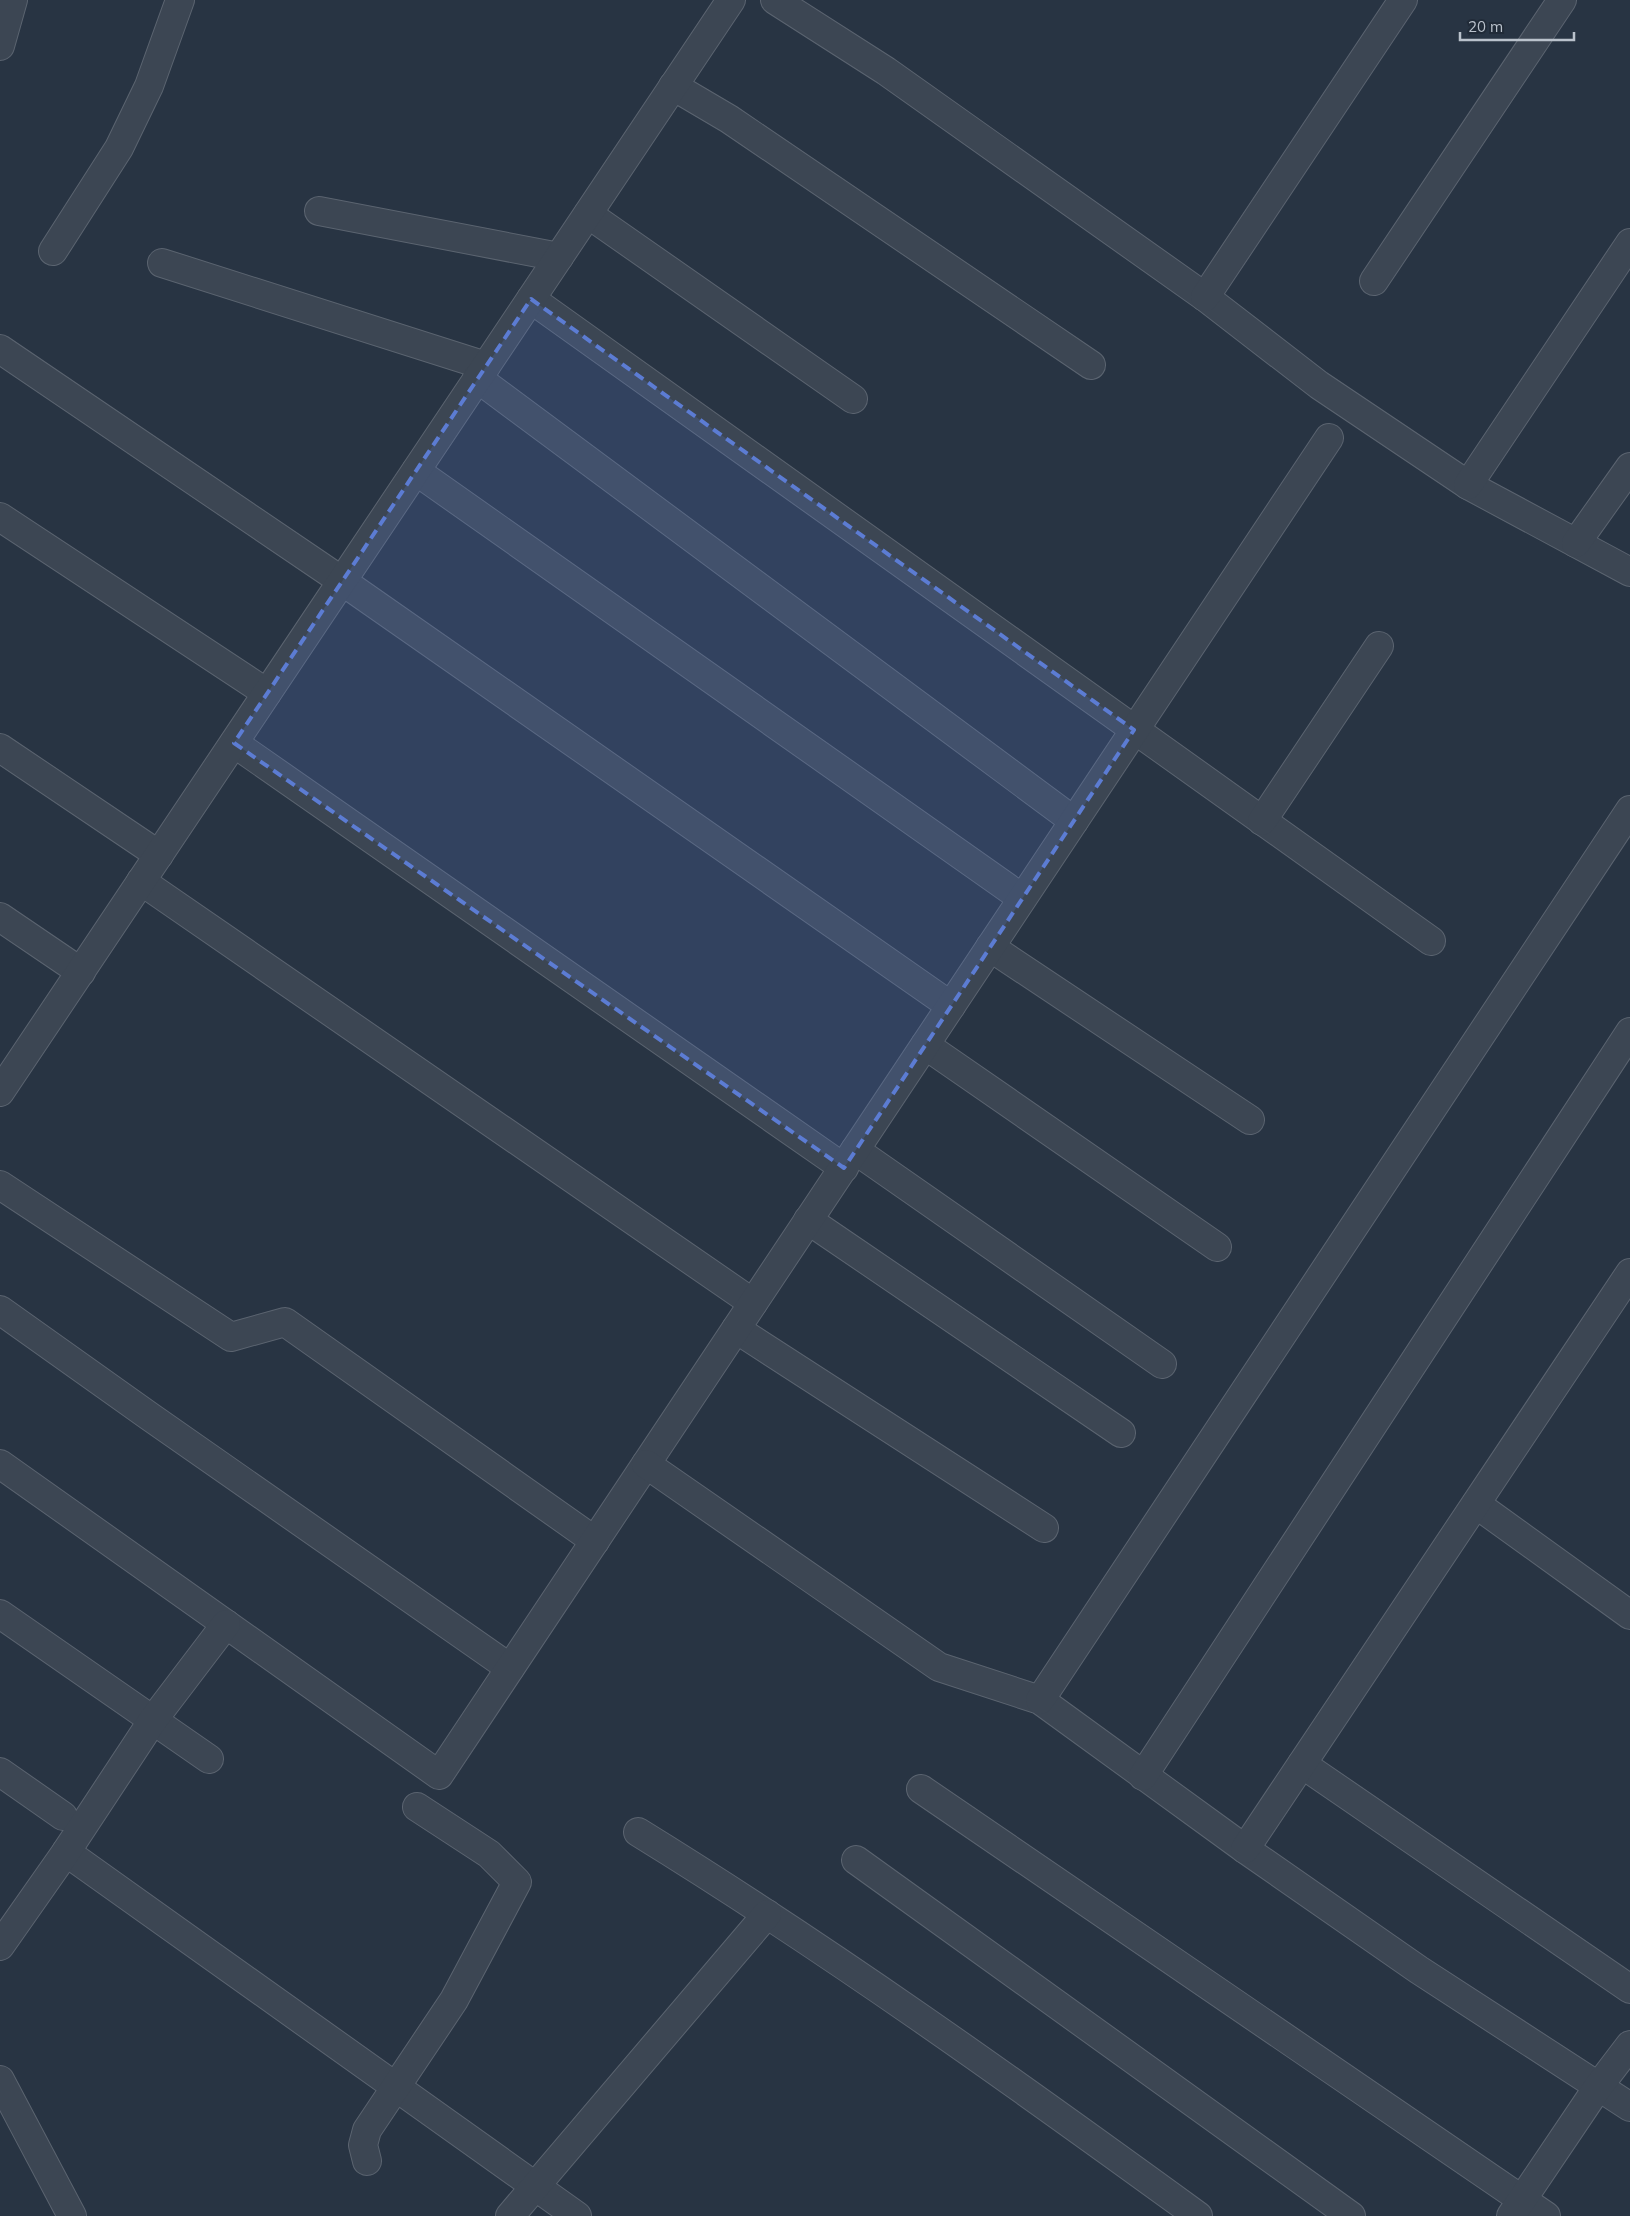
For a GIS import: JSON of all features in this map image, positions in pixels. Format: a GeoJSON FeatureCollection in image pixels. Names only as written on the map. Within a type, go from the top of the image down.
{"type":"FeatureCollection","features":[{"type":"Feature","properties":{"kind":"street"},"geometry":{"type":"LineString","coordinates":[[0,46],[12,0]]}},
{"type":"Feature","properties":{"kind":"street"},"geometry":{"type":"LineString","coordinates":[[53,251],[119,148],[149,86],[180,0]]}},
{"type":"Feature","properties":{"kind":"street"},"geometry":{"type":"LineString","coordinates":[[0,1092],[8,1062],[81,972],[731,0]]}},
{"type":"Feature","properties":{"kind":"street"},"geometry":{"type":"LineString","coordinates":[[775,0],[886,71],[1205,297],[1319,385],[1468,485],[1630,572]]}},
{"type":"Feature","properties":{"kind":"street"},"geometry":{"type":"LineString","coordinates":[[1205,297],[1403,0]]}},
{"type":"Feature","properties":{"kind":"street"},"geometry":{"type":"LineString","coordinates":[[1374,281],[1562,0]]}},
{"type":"Feature","properties":{"kind":"street"},"geometry":{"type":"LineString","coordinates":[[673,86],[736,124],[1092,365]]}},
{"type":"Feature","properties":{"kind":"street"},"geometry":{"type":"LineString","coordinates":[[319,211],[559,257]]}},
{"type":"Feature","properties":{"kind":"street"},"geometry":{"type":"LineString","coordinates":[[588,214],[853,399]]}},
{"type":"Feature","properties":{"kind":"street"},"geometry":{"type":"LineString","coordinates":[[1468,485],[1630,243]]}},
{"type":"Feature","properties":{"kind":"street"},"geometry":{"type":"LineString","coordinates":[[162,263],[482,372],[1074,822]]}},
{"type":"Feature","properties":{"kind":"street"},"geometry":{"type":"LineString","coordinates":[[531,299],[1431,941]]}},
{"type":"Feature","properties":{"kind":"street"},"geometry":{"type":"LineString","coordinates":[[0,349],[342,581],[951,1006]]}},
{"type":"Feature","properties":{"kind":"street"},"geometry":{"type":"LineString","coordinates":[[0,1464],[439,1775],[1329,438]]}},
{"type":"Feature","properties":{"kind":"street"},"geometry":{"type":"LineString","coordinates":[[1576,543],[1630,467]]}},
{"type":"Feature","properties":{"kind":"street"},"geometry":{"type":"LineString","coordinates":[[416,471],[1022,898]]}},
{"type":"Feature","properties":{"kind":"street"},"geometry":{"type":"LineString","coordinates":[[0,517],[267,693]]}},
{"type":"Feature","properties":{"kind":"street"},"geometry":{"type":"LineString","coordinates":[[1262,821],[1379,646]]}},
{"type":"Feature","properties":{"kind":"street"},"geometry":{"type":"LineString","coordinates":[[234,743],[849,1159],[1162,1364]]}},
{"type":"Feature","properties":{"kind":"street"},"geometry":{"type":"LineString","coordinates":[[0,748],[159,855]]}},
{"type":"Feature","properties":{"kind":"street"},"geometry":{"type":"LineString","coordinates":[[1040,1700],[1630,810]]}},
{"type":"Feature","properties":{"kind":"street"},"geometry":{"type":"LineString","coordinates":[[141,881],[753,1303]]}},
{"type":"Feature","properties":{"kind":"street"},"geometry":{"type":"LineString","coordinates":[[0,917],[81,972]]}},
{"type":"Feature","properties":{"kind":"street"},"geometry":{"type":"LineString","coordinates":[[990,947],[1250,1120]]}},
{"type":"Feature","properties":{"kind":"street"},"geometry":{"type":"LineString","coordinates":[[1144,1776],[1630,1032]]}},
{"type":"Feature","properties":{"kind":"street"},"geometry":{"type":"LineString","coordinates":[[925,1045],[1217,1247]]}},
{"type":"Feature","properties":{"kind":"street"},"geometry":{"type":"LineString","coordinates":[[0,1185],[231,1337],[285,1322],[595,1541]]}},
{"type":"Feature","properties":{"kind":"street"},"geometry":{"type":"LineString","coordinates":[[808,1220],[1121,1433]]}},
{"type":"Feature","properties":{"kind":"street"},"geometry":{"type":"LineString","coordinates":[[1245,1849],[1630,1272]]}},
{"type":"Feature","properties":{"kind":"street"},"geometry":{"type":"LineString","coordinates":[[0,1310],[510,1668]]}},
{"type":"Feature","properties":{"kind":"street"},"geometry":{"type":"LineString","coordinates":[[736,1329],[1044,1528]]}},
{"type":"Feature","properties":{"kind":"street"},"geometry":{"type":"LineString","coordinates":[[646,1464],[940,1667],[1040,1700],[1245,1849],[1419,1970],[1630,2107]]}},
{"type":"Feature","properties":{"kind":"street"},"geometry":{"type":"LineString","coordinates":[[1476,1504],[1630,1615]]}},
{"type":"Feature","properties":{"kind":"street"},"geometry":{"type":"LineString","coordinates":[[0,1614],[209,1759]]}},
{"type":"Feature","properties":{"kind":"street"},"geometry":{"type":"LineString","coordinates":[[0,1946],[66,1852],[153,1720],[226,1624]]}},
{"type":"Feature","properties":{"kind":"street"},"geometry":{"type":"LineString","coordinates":[[1302,1764],[1630,1989]]}},
{"type":"Feature","properties":{"kind":"street"},"geometry":{"type":"LineString","coordinates":[[0,1772],[63,1816]]}},
{"type":"Feature","properties":{"kind":"street"},"geometry":{"type":"LineString","coordinates":[[921,1788],[1517,2208],[1546,2216]]}},
{"type":"Feature","properties":{"kind":"street"},"geometry":{"type":"LineString","coordinates":[[367,2162],[363,2145],[366,2130],[454,2000],[517,1882],[489,1854],[417,1807]]}},
{"type":"Feature","properties":{"kind":"street"},"geometry":{"type":"LineString","coordinates":[[638,1832],[732,1890],[1007,2078],[1198,2216]]}},
{"type":"Feature","properties":{"kind":"street"},"geometry":{"type":"LineString","coordinates":[[66,1852],[577,2216]]}},
{"type":"Feature","properties":{"kind":"street"},"geometry":{"type":"LineString","coordinates":[[856,1860],[1351,2216]]}},
{"type":"Feature","properties":{"kind":"street"},"geometry":{"type":"LineString","coordinates":[[510,2216],[766,1914]]}},
{"type":"Feature","properties":{"kind":"street"},"geometry":{"type":"LineString","coordinates":[[1517,2208],[1598,2086],[1630,2045]]}},
{"type":"Feature","properties":{"kind":"street"},"geometry":{"type":"LineString","coordinates":[[0,2080],[72,2216]]}},
{"type":"Feature","properties":{"kind":"highlighted area"},"geometry":{"type":"Polygon","coordinates":[[[531,299],[1134,730],[844,1168],[234,743],[531,299]]]}}]}
